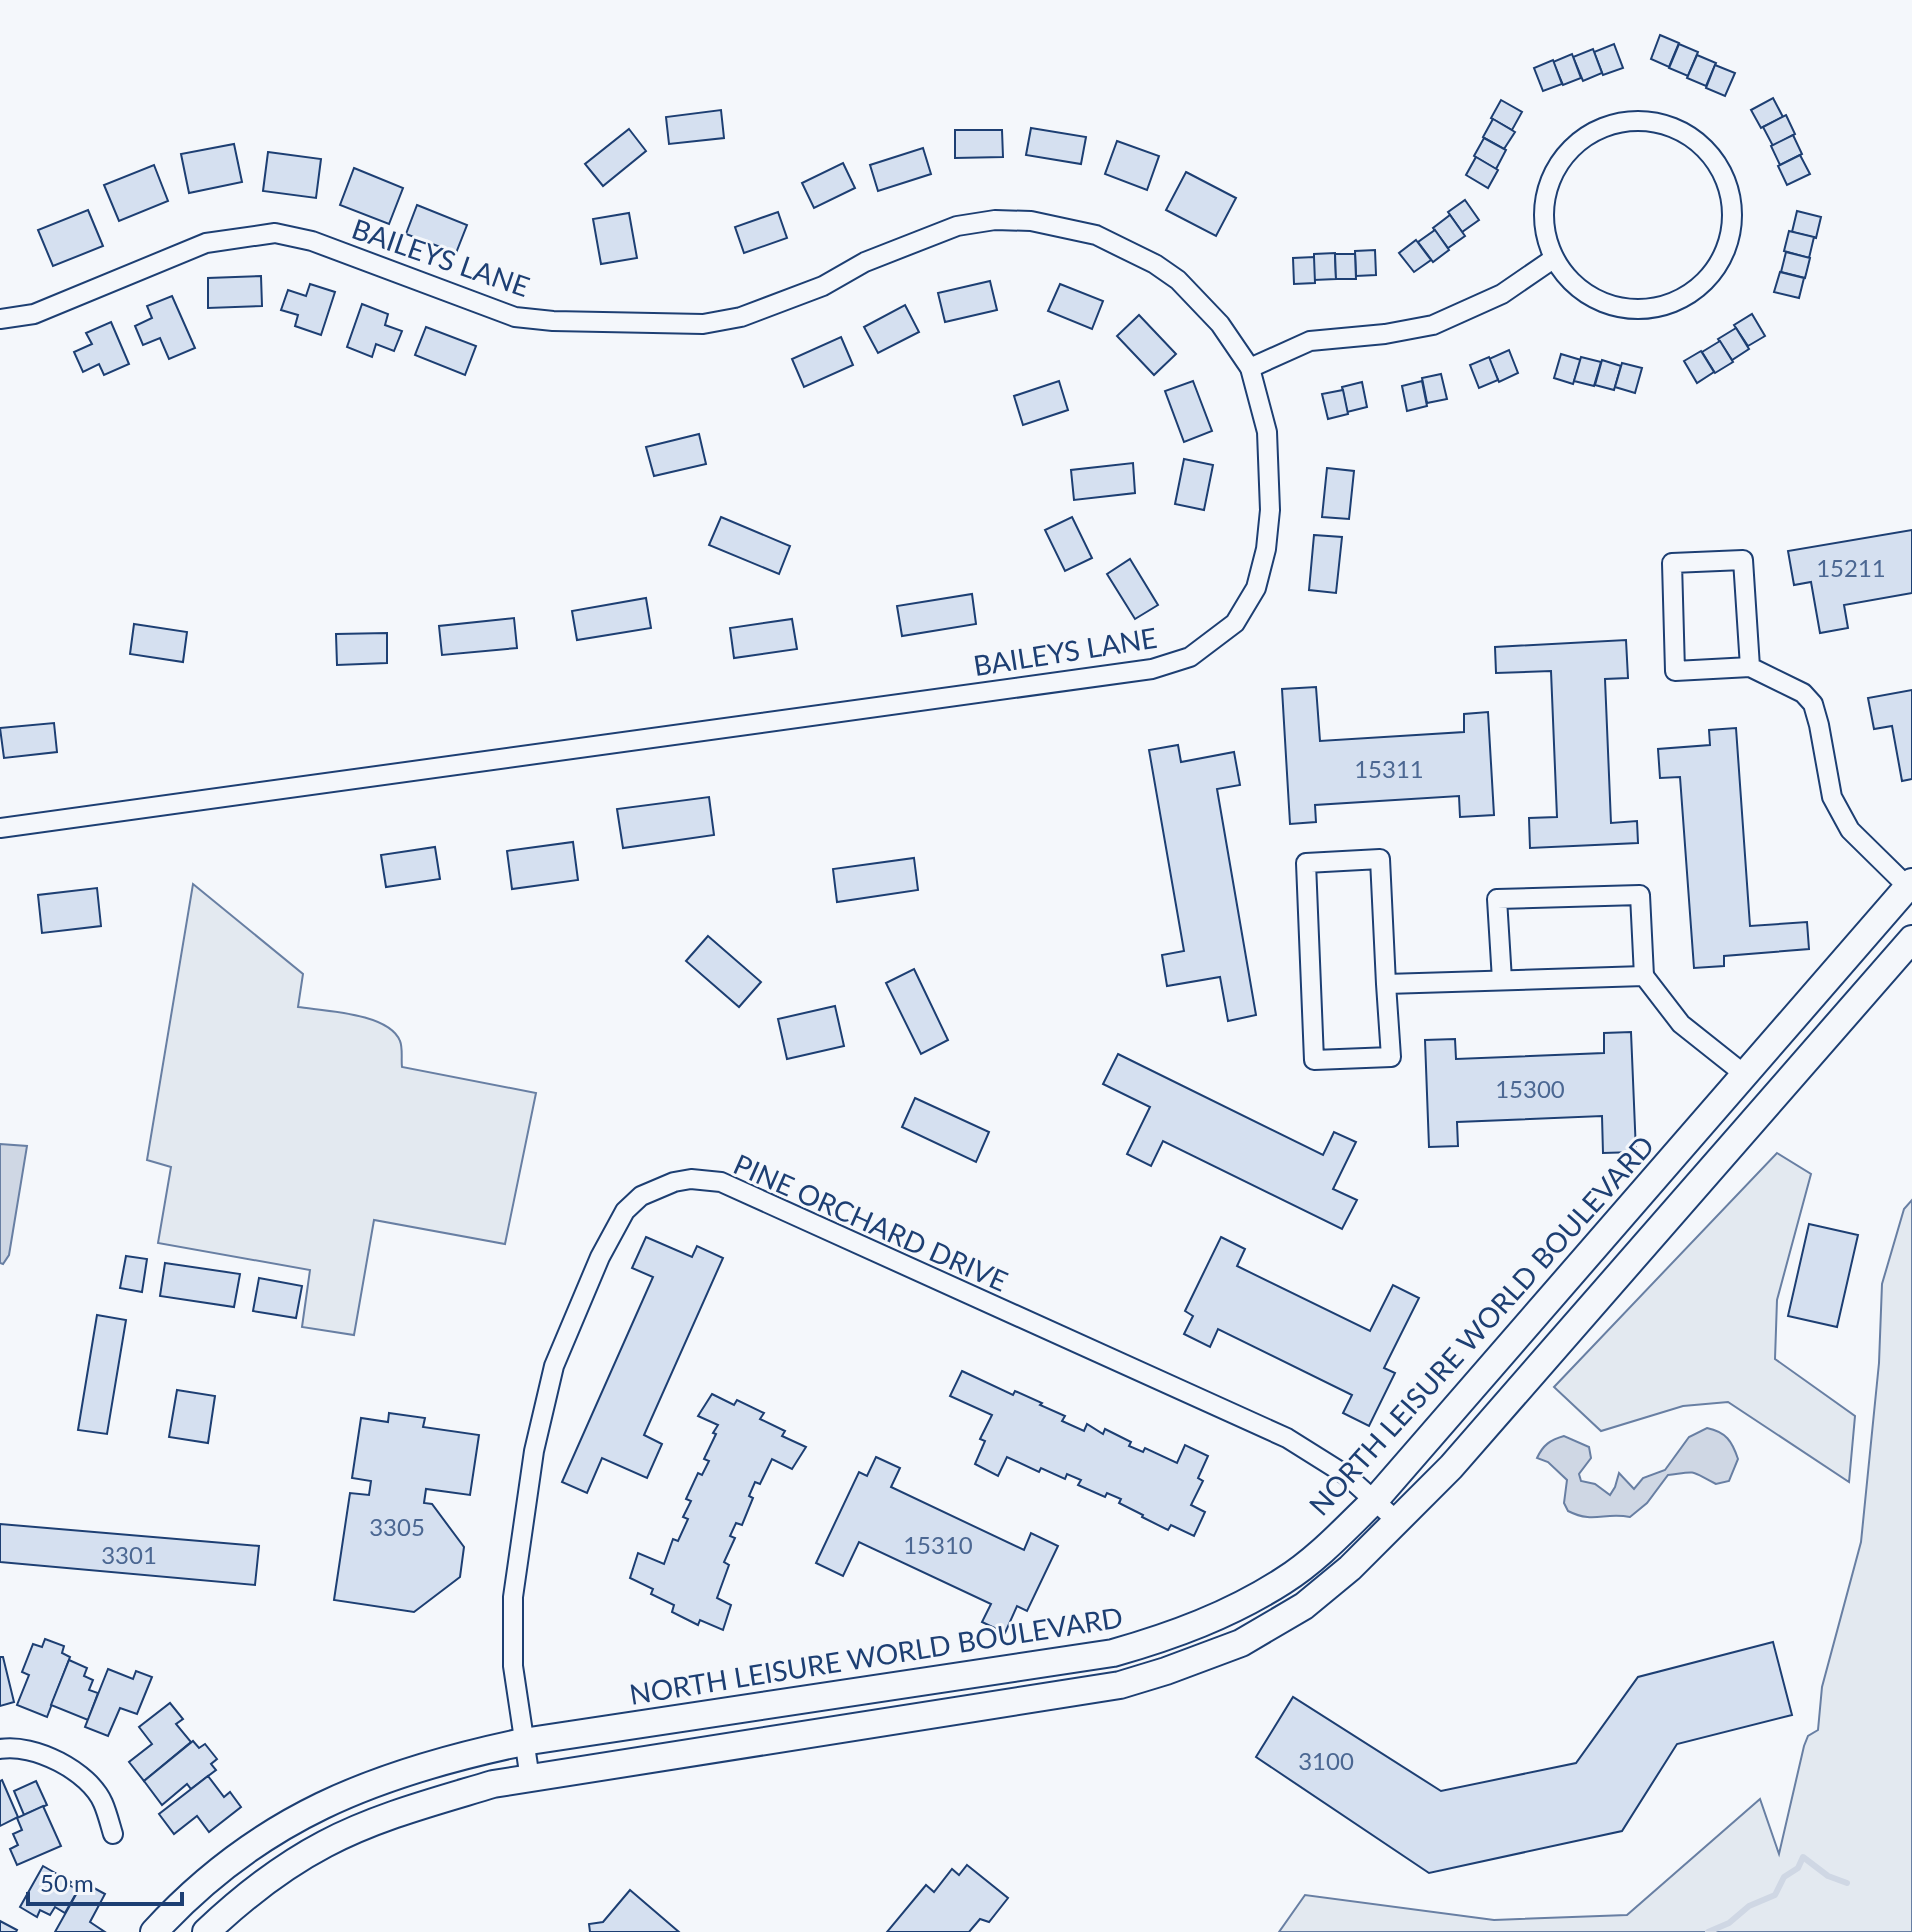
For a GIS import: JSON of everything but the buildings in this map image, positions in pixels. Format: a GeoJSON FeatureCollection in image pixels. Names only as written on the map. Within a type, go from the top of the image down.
{"type":"FeatureCollection","features":[{"type":"Feature","properties":{"kind":"street"},"geometry":{"type":"LineString","coordinates":[[1655,121],[1685,132],[1710,153],[1726,179],[1733,207],[1725,253],[1698,288],[1658,308],[1625,310],[1593,299],[1565,277],[1553,259],[1542,215],[1550,178],[1570,148],[1585,136],[1615,122],[1655,121]]}},
{"type":"Feature","properties":{"kind":"street","name":"BAILEYS LANE"},"geometry":{"type":"LineString","coordinates":[[0,319],[34,314],[206,243],[275,233],[312,241],[515,317],[553,321],[703,324],[741,317],[823,286],[865,262],[957,226],[995,220],[1031,221],[1096,235],[1155,264],[1178,280],[1220,324],[1250,368],[1267,432],[1270,510],[1266,549],[1256,588],[1235,623],[1190,657],[1152,669],[0,828]]}},
{"type":"Feature","properties":{"kind":"street"},"geometry":{"type":"LineString","coordinates":[[1250,368],[1310,341],[1385,334],[1433,325],[1502,294],[1553,259]]}},
{"type":"Feature","properties":{"kind":"street"},"geometry":{"type":"LineString","coordinates":[[1750,667],[1743,560],[1672,563],[1675,671],[1750,667],[1803,693],[1813,704],[1832,797],[1850,830],[1910,886]]}},
{"type":"Feature","properties":{"kind":"street"},"geometry":{"type":"LineString","coordinates":[[1380,859],[1386,984],[1391,1057],[1314,1060],[1306,863],[1380,859]]}},
{"type":"Feature","properties":{"kind":"street","name":"NORTH LEISURE WORLD BOULEVARD"},"geometry":{"type":"LineString","coordinates":[[154,1932],[179,1904],[245,1850],[306,1813],[391,1776],[436,1762],[523,1742],[1113,1653],[1227,1614],[1286,1580],[1376,1499],[1910,886]]}},
{"type":"Feature","properties":{"kind":"street"},"geometry":{"type":"LineString","coordinates":[[1502,980],[1497,899],[1640,895],[1644,976],[1681,1024],[1744,1074]]}},
{"type":"Feature","properties":{"kind":"street"},"geometry":{"type":"LineString","coordinates":[[206,1932],[265,1882],[324,1844],[407,1810],[493,1784],[1120,1685],[1241,1643],[1304,1606],[1350,1568],[1451,1467],[1912,939]]}},
{"type":"Feature","properties":{"kind":"street"},"geometry":{"type":"LineString","coordinates":[[1386,984],[1644,976]]}},
{"type":"Feature","properties":{"kind":"street","name":"PINE ORCHARD DRIVE"},"geometry":{"type":"LineString","coordinates":[[530,1779],[513,1666],[513,1597],[534,1451],[554,1366],[600,1257],[625,1211],[641,1196],[674,1182],[691,1179],[721,1182],[1287,1438],[1346,1475],[1398,1522]]}},
{"type":"Feature","properties":{"kind":"street"},"geometry":{"type":"LineString","coordinates":[[0,1749],[37,1752],[78,1773],[102,1800],[113,1834]]}},
{"type":"Feature","properties":{"kind":"shaded area"},"geometry":{"type":"Polygon","coordinates":[[[193,884],[303,974],[298,1007],[355,1015],[383,1024],[400,1041],[402,1067],[536,1093],[505,1244],[374,1220],[354,1335],[302,1327],[310,1270],[158,1243],[171,1167],[147,1160],[193,884]]]}},
{"type":"Feature","properties":{"kind":"shaded area"},"geometry":{"type":"Polygon","coordinates":[[[0,1144],[27,1146],[9,1255],[3,1264],[0,1263],[0,1144]]]}},
{"type":"Feature","properties":{"kind":"shaded area"},"geometry":{"type":"Polygon","coordinates":[[[1777,1153],[1811,1174],[1777,1300],[1775,1359],[1855,1416],[1849,1482],[1728,1402],[1683,1406],[1601,1431],[1554,1387],[1777,1153]]]}},
{"type":"Feature","properties":{"kind":"shaded area"},"geometry":{"type":"Polygon","coordinates":[[[1912,1200],[1912,1932],[1279,1932],[1305,1895],[1494,1920],[1627,1915],[1760,1799],[1779,1854],[1804,1746],[1808,1736],[1818,1730],[1822,1687],[1861,1542],[1879,1363],[1882,1284],[1904,1209],[1912,1200]]]}},
{"type":"Feature","properties":{"kind":"shaded area"},"geometry":{"type":"Polygon","coordinates":[[[1707,1428],[1724,1435],[1736,1453],[1738,1459],[1729,1481],[1716,1484],[1693,1473],[1668,1475],[1647,1503],[1630,1517],[1585,1517],[1568,1511],[1564,1503],[1567,1480],[1548,1462],[1537,1458],[1548,1444],[1564,1436],[1589,1447],[1591,1458],[1579,1474],[1581,1481],[1595,1484],[1610,1495],[1619,1473],[1634,1489],[1643,1478],[1665,1470],[1689,1437],[1707,1428]]]}},
{"type":"Feature","properties":{"kind":"waterway"},"geometry":{"type":"LineString","coordinates":[[1708,1932],[1729,1923],[1749,1906],[1775,1895],[1784,1877],[1798,1868],[1803,1857],[1828,1876],[1847,1883]]}}]}
